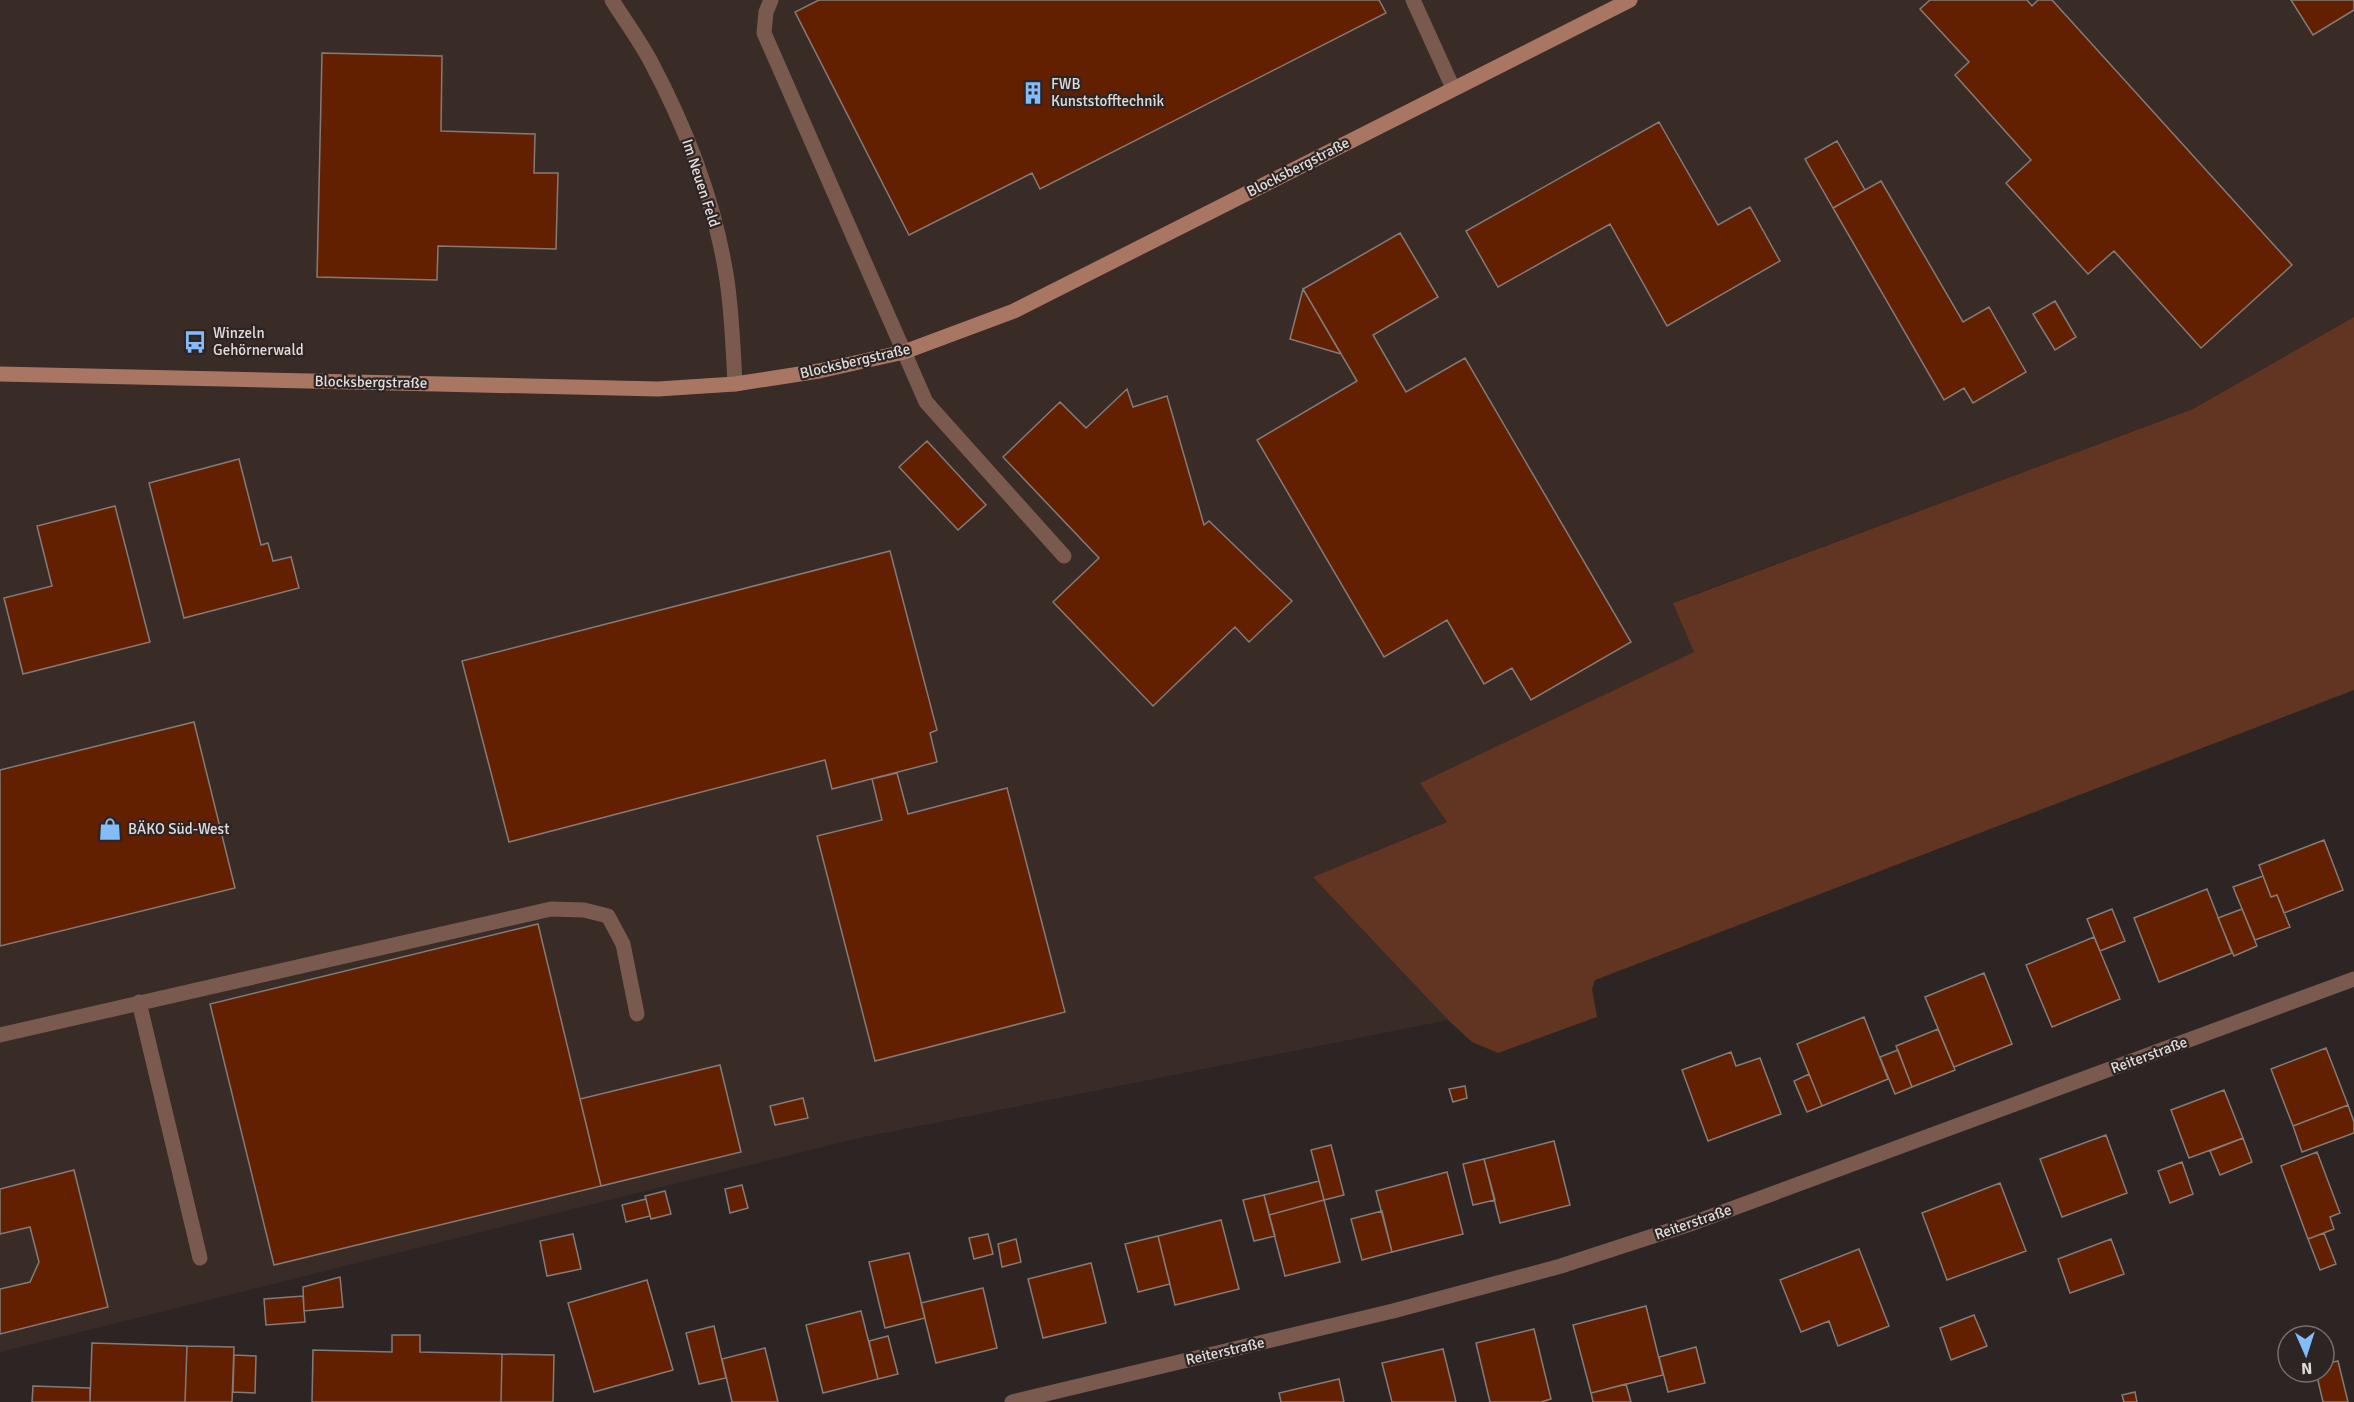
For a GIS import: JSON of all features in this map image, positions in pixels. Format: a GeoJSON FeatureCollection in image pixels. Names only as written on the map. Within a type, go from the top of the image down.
{"type":"FeatureCollection","features":[{"type":"Feature","properties":{"kind":"main road","name":"Blocksbergstraße"},"geometry":{"type":"LineString","coordinates":[[0,374],[658,389],[735,384],[819,371],[904,352],[1014,311],[1630,0]]}},
{"type":"Feature","properties":{"kind":"street","name":"Im Neuen Feld"},"geometry":{"type":"LineString","coordinates":[[612,0],[651,61],[685,133],[710,201],[726,274],[732,324],[735,384]]}},
{"type":"Feature","properties":{"kind":"street"},"geometry":{"type":"LineString","coordinates":[[771,0],[766,12],[764,33],[926,402],[1064,556]]}},
{"type":"Feature","properties":{"kind":"street"},"geometry":{"type":"LineString","coordinates":[[1413,0],[1453,88]]}},
{"type":"Feature","properties":{"kind":"street"},"geometry":{"type":"LineString","coordinates":[[0,1035],[551,909],[584,910],[608,916],[623,944],[637,1014]]}},
{"type":"Feature","properties":{"kind":"street","name":"Reiterstraße"},"geometry":{"type":"LineString","coordinates":[[1012,1402],[1393,1311],[1572,1262],[1693,1223],[2354,978]]}},
{"type":"Feature","properties":{"kind":"street"},"geometry":{"type":"LineString","coordinates":[[138,1002],[200,1258]]}},
{"type":"Feature","properties":{"kind":"shaded area"},"geometry":{"type":"Polygon","coordinates":[[[0,0],[2354,0],[2354,317],[2193,409],[1674,602],[1695,652],[1420,783],[1448,821],[1314,877],[1448,1020],[854,1139],[0,1352],[0,0]]]}},
{"type":"Feature","properties":{"kind":"shaded area"},"geometry":{"type":"Polygon","coordinates":[[[2354,317],[2354,690],[1595,980],[1592,989],[1597,1017],[1498,1053],[1472,1042],[1448,1020],[1313,877],[1447,822],[1420,783],[1694,652],[1673,603],[2193,409],[2354,317]]]}},
{"type":"Feature","properties":{"kind":"building","name":"FWB Kunststofftechnik"},"geometry":{"type":"Polygon","coordinates":[[[819,0],[1379,0],[1386,13],[1040,189],[1032,173],[909,235],[795,12],[819,0]]]}},
{"type":"Feature","properties":{"kind":"building"},"geometry":{"type":"Polygon","coordinates":[[[1930,0],[2027,0],[2032,6],[2038,0],[2052,0],[2292,265],[2201,348],[2114,251],[2088,274],[2006,183],[2031,160],[1955,75],[1969,62],[1920,9],[1930,0]]]}},
{"type":"Feature","properties":{"kind":"building"},"geometry":{"type":"Polygon","coordinates":[[[2291,0],[2354,0],[2354,10],[2313,35],[2291,0]]]}},
{"type":"Feature","properties":{"kind":"building"},"geometry":{"type":"Polygon","coordinates":[[[322,53],[442,56],[441,131],[535,134],[534,173],[558,173],[556,249],[438,246],[437,280],[317,277],[322,53]]]}},
{"type":"Feature","properties":{"kind":"building"},"geometry":{"type":"Polygon","coordinates":[[[1659,122],[1718,225],[1750,207],[1780,261],[1667,326],[1610,224],[1498,287],[1466,231],[1659,122]]]}},
{"type":"Feature","properties":{"kind":"building"},"geometry":{"type":"Polygon","coordinates":[[[1837,141],[1865,190],[1833,208],[1805,159],[1837,141]]]}},
{"type":"Feature","properties":{"kind":"building"},"geometry":{"type":"Polygon","coordinates":[[[1881,181],[1963,322],[1989,307],[2026,372],[1973,403],[1964,388],[1944,400],[1833,208],[1881,181]]]}},
{"type":"Feature","properties":{"kind":"building"},"geometry":{"type":"Polygon","coordinates":[[[1400,233],[1438,297],[1373,335],[1406,392],[1465,358],[1631,642],[1531,700],[1512,668],[1484,684],[1447,620],[1384,657],[1257,440],[1357,381],[1303,289],[1400,233]]]}},
{"type":"Feature","properties":{"kind":"building"},"geometry":{"type":"Polygon","coordinates":[[[1303,289],[1341,354],[1290,339],[1303,289]]]}},
{"type":"Feature","properties":{"kind":"building"},"geometry":{"type":"Polygon","coordinates":[[[2055,301],[2076,337],[2055,350],[2033,314],[2055,301]]]}},
{"type":"Feature","properties":{"kind":"building"},"geometry":{"type":"Polygon","coordinates":[[[1127,389],[1133,407],[1167,396],[1204,525],[1209,521],[1292,601],[1249,642],[1235,627],[1153,706],[1053,602],[1099,558],[1003,457],[1060,402],[1086,428],[1127,389]]]}},
{"type":"Feature","properties":{"kind":"building"},"geometry":{"type":"Polygon","coordinates":[[[927,441],[986,505],[958,530],[899,467],[927,441]]]}},
{"type":"Feature","properties":{"kind":"building"},"geometry":{"type":"Polygon","coordinates":[[[239,459],[261,545],[268,543],[273,561],[291,557],[299,588],[184,618],[149,483],[239,459]]]}},
{"type":"Feature","properties":{"kind":"building"},"geometry":{"type":"Polygon","coordinates":[[[115,506],[150,642],[23,674],[4,598],[52,586],[37,526],[115,506]]]}},
{"type":"Feature","properties":{"kind":"building"},"geometry":{"type":"Polygon","coordinates":[[[890,551],[937,730],[930,733],[937,762],[832,789],[825,760],[509,842],[462,661],[890,551]]]}},
{"type":"Feature","properties":{"kind":"building","name":"BÄKO Süd-West"},"geometry":{"type":"Polygon","coordinates":[[[194,722],[235,888],[0,946],[0,770],[194,722]]]}},
{"type":"Feature","properties":{"kind":"building"},"geometry":{"type":"Polygon","coordinates":[[[897,773],[908,814],[1007,788],[1065,1012],[875,1061],[817,836],[882,820],[872,779],[897,773]]]}},
{"type":"Feature","properties":{"kind":"building"},"geometry":{"type":"Polygon","coordinates":[[[2324,840],[2343,890],[2284,913],[2277,895],[2271,897],[2259,865],[2324,840]]]}},
{"type":"Feature","properties":{"kind":"building"},"geometry":{"type":"Polygon","coordinates":[[[2263,876],[2271,897],[2277,895],[2290,927],[2255,940],[2233,887],[2263,876]]]}},
{"type":"Feature","properties":{"kind":"building"},"geometry":{"type":"Polygon","coordinates":[[[2207,889],[2232,953],[2159,982],[2134,918],[2207,889]]]}},
{"type":"Feature","properties":{"kind":"building"},"geometry":{"type":"Polygon","coordinates":[[[2112,909],[2125,941],[2100,951],[2087,919],[2112,909]]]}},
{"type":"Feature","properties":{"kind":"building"},"geometry":{"type":"Polygon","coordinates":[[[2242,909],[2257,946],[2234,956],[2218,918],[2242,909]]]}},
{"type":"Feature","properties":{"kind":"building"},"geometry":{"type":"Polygon","coordinates":[[[538,924],[601,1186],[274,1265],[210,1004],[538,924]]]}},
{"type":"Feature","properties":{"kind":"building"},"geometry":{"type":"Polygon","coordinates":[[[2094,937],[2120,999],[2052,1027],[2026,965],[2094,937]]]}},
{"type":"Feature","properties":{"kind":"building"},"geometry":{"type":"Polygon","coordinates":[[[1984,973],[2012,1044],[1954,1067],[1925,997],[1984,973]]]}},
{"type":"Feature","properties":{"kind":"building"},"geometry":{"type":"Polygon","coordinates":[[[1864,1017],[1888,1079],[1822,1106],[1797,1044],[1864,1017]]]}},
{"type":"Feature","properties":{"kind":"building"},"geometry":{"type":"Polygon","coordinates":[[[1938,1029],[1955,1070],[1912,1087],[1896,1046],[1938,1029]]]}},
{"type":"Feature","properties":{"kind":"building"},"geometry":{"type":"Polygon","coordinates":[[[2326,1048],[2348,1105],[2293,1126],[2271,1069],[2326,1048]]]}},
{"type":"Feature","properties":{"kind":"building"},"geometry":{"type":"Polygon","coordinates":[[[1898,1050],[1912,1087],[1895,1094],[1880,1057],[1898,1050]]]}},
{"type":"Feature","properties":{"kind":"building"},"geometry":{"type":"Polygon","coordinates":[[[1731,1052],[1736,1066],[1760,1058],[1781,1114],[1708,1141],[1682,1070],[1731,1052]]]}},
{"type":"Feature","properties":{"kind":"building"},"geometry":{"type":"Polygon","coordinates":[[[720,1065],[741,1152],[601,1186],[580,1099],[720,1065]]]}},
{"type":"Feature","properties":{"kind":"building"},"geometry":{"type":"Polygon","coordinates":[[[1809,1074],[1822,1106],[1807,1112],[1794,1081],[1809,1074]]]}},
{"type":"Feature","properties":{"kind":"building"},"geometry":{"type":"Polygon","coordinates":[[[1465,1086],[1467,1098],[1453,1102],[1449,1089],[1465,1086]]]}},
{"type":"Feature","properties":{"kind":"building"},"geometry":{"type":"Polygon","coordinates":[[[2224,1090],[2243,1138],[2189,1158],[2171,1110],[2224,1090]]]}},
{"type":"Feature","properties":{"kind":"building"},"geometry":{"type":"Polygon","coordinates":[[[803,1098],[808,1118],[775,1125],[770,1106],[803,1098]]]}},
{"type":"Feature","properties":{"kind":"building"},"geometry":{"type":"Polygon","coordinates":[[[2348,1105],[2354,1122],[2354,1133],[2302,1152],[2293,1126],[2348,1105]]]}},
{"type":"Feature","properties":{"kind":"building"},"geometry":{"type":"Polygon","coordinates":[[[2106,1135],[2127,1193],[2062,1217],[2040,1159],[2106,1135]]]}},
{"type":"Feature","properties":{"kind":"building"},"geometry":{"type":"Polygon","coordinates":[[[2243,1138],[2252,1162],[2220,1175],[2210,1151],[2243,1138]]]}},
{"type":"Feature","properties":{"kind":"building"},"geometry":{"type":"Polygon","coordinates":[[[1554,1141],[1570,1205],[1500,1223],[1484,1159],[1554,1141]]]}},
{"type":"Feature","properties":{"kind":"building"},"geometry":{"type":"Polygon","coordinates":[[[1331,1145],[1344,1195],[1324,1200],[1311,1150],[1331,1145]]]}},
{"type":"Feature","properties":{"kind":"building"},"geometry":{"type":"Polygon","coordinates":[[[2317,1152],[2340,1213],[2330,1217],[2334,1229],[2308,1239],[2281,1166],[2317,1152]]]}},
{"type":"Feature","properties":{"kind":"building"},"geometry":{"type":"Polygon","coordinates":[[[1484,1159],[1495,1200],[1473,1205],[1463,1164],[1484,1159]]]}},
{"type":"Feature","properties":{"kind":"building"},"geometry":{"type":"Polygon","coordinates":[[[2182,1162],[2193,1194],[2170,1203],[2158,1171],[2182,1162]]]}},
{"type":"Feature","properties":{"kind":"building"},"geometry":{"type":"Polygon","coordinates":[[[74,1170],[108,1307],[0,1334],[0,1289],[30,1282],[39,1262],[30,1227],[0,1234],[0,1189],[74,1170]]]}},
{"type":"Feature","properties":{"kind":"building"},"geometry":{"type":"Polygon","coordinates":[[[1447,1172],[1463,1234],[1392,1252],[1376,1191],[1447,1172]]]}},
{"type":"Feature","properties":{"kind":"building"},"geometry":{"type":"Polygon","coordinates":[[[1319,1181],[1324,1200],[1269,1215],[1264,1195],[1319,1181]]]}},
{"type":"Feature","properties":{"kind":"building"},"geometry":{"type":"Polygon","coordinates":[[[2000,1183],[2026,1251],[1947,1280],[1922,1213],[2000,1183]]]}},
{"type":"Feature","properties":{"kind":"building"},"geometry":{"type":"Polygon","coordinates":[[[742,1185],[748,1208],[730,1213],[725,1189],[742,1185]]]}},
{"type":"Feature","properties":{"kind":"building"},"geometry":{"type":"Polygon","coordinates":[[[665,1191],[671,1214],[651,1219],[645,1196],[665,1191]]]}},
{"type":"Feature","properties":{"kind":"building"},"geometry":{"type":"Polygon","coordinates":[[[1264,1195],[1275,1236],[1254,1241],[1243,1200],[1264,1195]]]}},
{"type":"Feature","properties":{"kind":"building"},"geometry":{"type":"Polygon","coordinates":[[[646,1199],[650,1216],[626,1222],[622,1205],[646,1199]]]}},
{"type":"Feature","properties":{"kind":"building"},"geometry":{"type":"Polygon","coordinates":[[[1324,1200],[1340,1262],[1285,1276],[1269,1215],[1324,1200]]]}},
{"type":"Feature","properties":{"kind":"building"},"geometry":{"type":"Polygon","coordinates":[[[1382,1211],[1392,1252],[1362,1260],[1351,1219],[1382,1211]]]}},
{"type":"Feature","properties":{"kind":"building"},"geometry":{"type":"Polygon","coordinates":[[[1221,1220],[1239,1289],[1175,1305],[1158,1236],[1221,1220]]]}},
{"type":"Feature","properties":{"kind":"building"},"geometry":{"type":"Polygon","coordinates":[[[2324,1233],[2336,1264],[2320,1270],[2308,1239],[2324,1233]]]}},
{"type":"Feature","properties":{"kind":"building"},"geometry":{"type":"Polygon","coordinates":[[[573,1234],[581,1269],[547,1276],[540,1241],[573,1234]]]}},
{"type":"Feature","properties":{"kind":"building"},"geometry":{"type":"Polygon","coordinates":[[[988,1234],[993,1254],[974,1259],[969,1238],[988,1234]]]}},
{"type":"Feature","properties":{"kind":"building"},"geometry":{"type":"Polygon","coordinates":[[[1158,1236],[1170,1284],[1138,1292],[1125,1244],[1158,1236]]]}},
{"type":"Feature","properties":{"kind":"building"},"geometry":{"type":"Polygon","coordinates":[[[1016,1239],[1021,1262],[1002,1267],[998,1244],[1016,1239]]]}},
{"type":"Feature","properties":{"kind":"building"},"geometry":{"type":"Polygon","coordinates":[[[2111,1239],[2124,1274],[2070,1293],[2058,1259],[2111,1239]]]}},
{"type":"Feature","properties":{"kind":"building"},"geometry":{"type":"Polygon","coordinates":[[[1859,1249],[1889,1326],[1838,1346],[1829,1321],[1801,1332],[1780,1280],[1859,1249]]]}},
{"type":"Feature","properties":{"kind":"building"},"geometry":{"type":"Polygon","coordinates":[[[909,1253],[925,1318],[885,1328],[869,1262],[909,1253]]]}},
{"type":"Feature","properties":{"kind":"building"},"geometry":{"type":"Polygon","coordinates":[[[1091,1263],[1106,1323],[1043,1338],[1028,1279],[1091,1263]]]}},
{"type":"Feature","properties":{"kind":"building"},"geometry":{"type":"Polygon","coordinates":[[[340,1277],[343,1307],[304,1311],[303,1287],[340,1277]]]}},
{"type":"Feature","properties":{"kind":"building"},"geometry":{"type":"Polygon","coordinates":[[[647,1280],[673,1370],[594,1392],[568,1303],[647,1280]]]}},
{"type":"Feature","properties":{"kind":"building"},"geometry":{"type":"Polygon","coordinates":[[[983,1288],[997,1348],[936,1363],[921,1303],[983,1288]]]}},
{"type":"Feature","properties":{"kind":"building"},"geometry":{"type":"Polygon","coordinates":[[[303,1296],[305,1322],[266,1325],[264,1299],[303,1296]]]}},
{"type":"Feature","properties":{"kind":"building"},"geometry":{"type":"Polygon","coordinates":[[[1646,1306],[1663,1375],[1591,1393],[1573,1325],[1646,1306]]]}},
{"type":"Feature","properties":{"kind":"building"},"geometry":{"type":"Polygon","coordinates":[[[861,1311],[878,1379],[823,1393],[806,1325],[861,1311]]]}},
{"type":"Feature","properties":{"kind":"building"},"geometry":{"type":"Polygon","coordinates":[[[1974,1315],[1987,1346],[1951,1360],[1940,1328],[1974,1315]]]}},
{"type":"Feature","properties":{"kind":"building"},"geometry":{"type":"Polygon","coordinates":[[[714,1326],[726,1378],[699,1384],[686,1333],[714,1326]]]}},
{"type":"Feature","properties":{"kind":"building"},"geometry":{"type":"Polygon","coordinates":[[[1534,1329],[1551,1399],[1541,1402],[1490,1402],[1476,1343],[1534,1329]]]}},
{"type":"Feature","properties":{"kind":"building"},"geometry":{"type":"Polygon","coordinates":[[[392,1335],[420,1335],[420,1352],[502,1354],[501,1402],[312,1402],[313,1350],[392,1352],[392,1335]]]}},
{"type":"Feature","properties":{"kind":"building"},"geometry":{"type":"Polygon","coordinates":[[[888,1336],[898,1374],[878,1379],[869,1341],[888,1336]]]}},
{"type":"Feature","properties":{"kind":"building"},"geometry":{"type":"Polygon","coordinates":[[[92,1343],[187,1346],[185,1402],[90,1402],[92,1343]]]}},
{"type":"Feature","properties":{"kind":"building"},"geometry":{"type":"Polygon","coordinates":[[[187,1346],[234,1347],[232,1402],[185,1402],[187,1346]]]}},
{"type":"Feature","properties":{"kind":"building"},"geometry":{"type":"Polygon","coordinates":[[[1696,1347],[1705,1383],[1668,1392],[1659,1357],[1696,1347]]]}},
{"type":"Feature","properties":{"kind":"building"},"geometry":{"type":"Polygon","coordinates":[[[765,1348],[778,1402],[732,1402],[722,1359],[765,1348]]]}},
{"type":"Feature","properties":{"kind":"building"},"geometry":{"type":"Polygon","coordinates":[[[1443,1349],[1456,1402],[1392,1402],[1382,1363],[1443,1349]]]}},
{"type":"Feature","properties":{"kind":"building"},"geometry":{"type":"Polygon","coordinates":[[[502,1354],[554,1355],[553,1402],[501,1402],[502,1354]]]}},
{"type":"Feature","properties":{"kind":"building"},"geometry":{"type":"Polygon","coordinates":[[[234,1355],[256,1356],[255,1393],[233,1392],[234,1355]]]}},
{"type":"Feature","properties":{"kind":"building"},"geometry":{"type":"Polygon","coordinates":[[[2336,1361],[2338,1361],[2348,1402],[2323,1402],[2319,1384],[2336,1384],[2336,1361]]]}},
{"type":"Feature","properties":{"kind":"building"},"geometry":{"type":"Polygon","coordinates":[[[1339,1379],[1344,1402],[1281,1402],[1279,1393],[1339,1379]]]}},
{"type":"Feature","properties":{"kind":"building"},"geometry":{"type":"Polygon","coordinates":[[[1626,1384],[1631,1402],[1593,1402],[1591,1393],[1626,1384]]]}},
{"type":"Feature","properties":{"kind":"building"},"geometry":{"type":"Polygon","coordinates":[[[33,1386],[90,1388],[90,1402],[32,1402],[33,1386]]]}},
{"type":"Feature","properties":{"kind":"building"},"geometry":{"type":"Polygon","coordinates":[[[2135,1392],[2137,1402],[2124,1402],[2122,1395],[2135,1392]]]}},
{"type":"Feature","properties":{"kind":"place","name":"FWB Kunststofftechnik"},"geometry":{"type":"Point","coordinates":[1033,93]}},
{"type":"Feature","properties":{"kind":"place","name":"Winzeln Gehörnerwald"},"geometry":{"type":"Point","coordinates":[195,342]}},
{"type":"Feature","properties":{"kind":"place","name":"BÄKO Süd-West"},"geometry":{"type":"Point","coordinates":[110,829]}}]}
